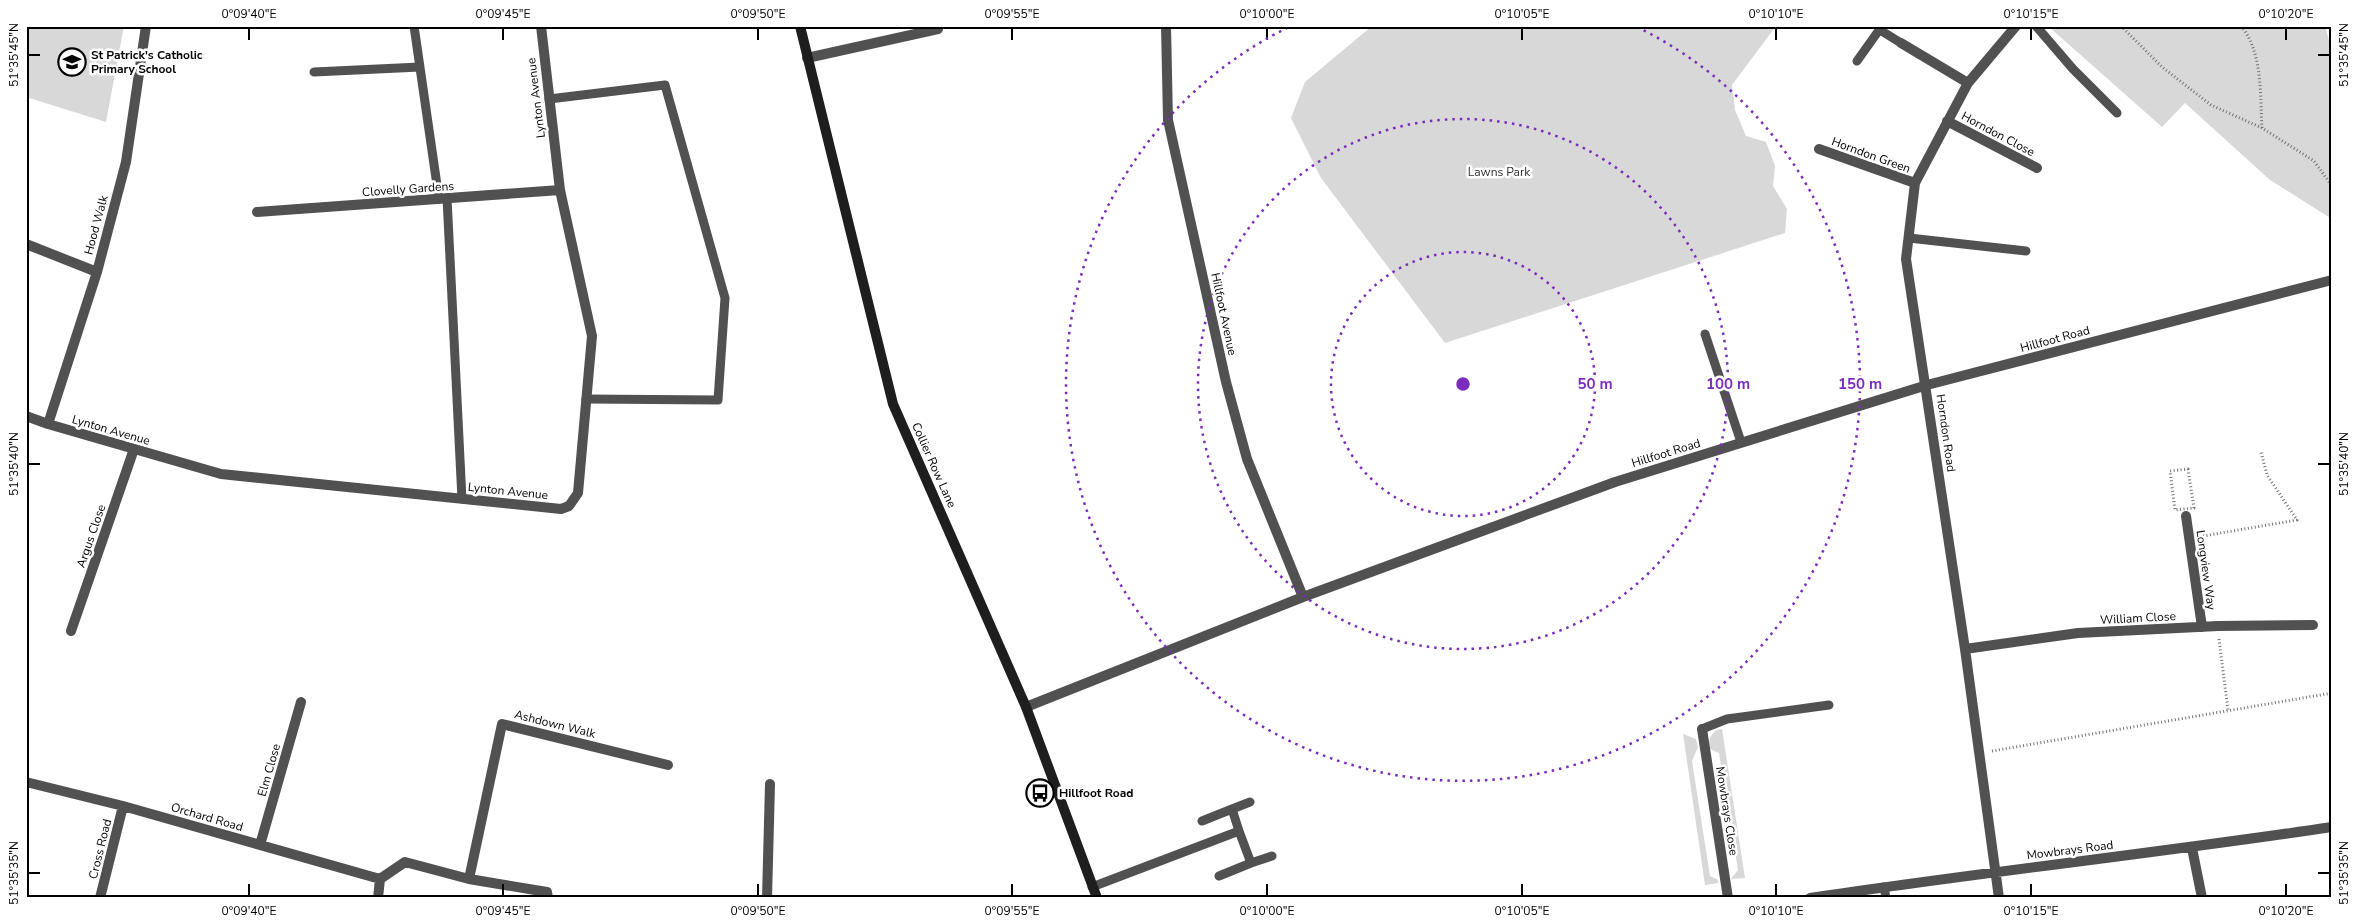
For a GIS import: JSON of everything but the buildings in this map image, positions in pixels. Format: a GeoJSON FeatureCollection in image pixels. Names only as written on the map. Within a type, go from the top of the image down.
{"type":"FeatureCollection","features":[{"type":"Feature","properties":{"kind":"main road","name":"Collier Row Lane"},"geometry":{"type":"LineString","coordinates":[[800,26],[893,404],[1026,707],[1097,898]]}},
{"type":"Feature","properties":{"kind":"street","name":"Hood Walk"},"geometry":{"type":"LineString","coordinates":[[48,424],[97,272],[126,162],[146,26]]}},
{"type":"Feature","properties":{"kind":"street","name":"Lynton Avenue"},"geometry":{"type":"LineString","coordinates":[[26,416],[221,474],[561,509],[569,506],[578,493],[592,336],[560,190],[540,26]]}},
{"type":"Feature","properties":{"kind":"street","name":"Hillfoot Avenue"},"geometry":{"type":"LineString","coordinates":[[1166,26],[1168,120],[1226,382],[1247,459],[1303,597]]}},
{"type":"Feature","properties":{"kind":"street","name":"Horndon Road"},"geometry":{"type":"LineString","coordinates":[[1999,898],[1927,385],[1906,259],[1915,183],[1968,83],[2016,26]]}},
{"type":"Feature","properties":{"kind":"street"},"geometry":{"type":"LineString","coordinates":[[807,58],[938,30]]}},
{"type":"Feature","properties":{"kind":"street"},"geometry":{"type":"LineString","coordinates":[[1900,43],[1968,83]]}},
{"type":"Feature","properties":{"kind":"street","name":"Horndon Close"},"geometry":{"type":"LineString","coordinates":[[1947,121],[2037,168]]}},
{"type":"Feature","properties":{"kind":"street","name":"Horndon Green"},"geometry":{"type":"LineString","coordinates":[[1819,149],[1915,183]]}},
{"type":"Feature","properties":{"kind":"street","name":"Clovelly Gardens"},"geometry":{"type":"LineString","coordinates":[[257,212],[560,190]]}},
{"type":"Feature","properties":{"kind":"street"},"geometry":{"type":"LineString","coordinates":[[26,244],[97,272]]}},
{"type":"Feature","properties":{"kind":"street","name":"Hillfoot Road"},"geometry":{"type":"LineString","coordinates":[[1026,707],[1303,597],[1615,482],[1927,385],[2332,280]]}},
{"type":"Feature","properties":{"kind":"street","name":"Argus Close"},"geometry":{"type":"LineString","coordinates":[[71,631],[134,449]]}},
{"type":"Feature","properties":{"kind":"street","name":"Longview Way"},"geometry":{"type":"LineString","coordinates":[[2185,513],[2202,627]]}},
{"type":"Feature","properties":{"kind":"street","name":"William Close"},"geometry":{"type":"LineString","coordinates":[[1965,649],[2078,633],[2218,626],[2313,625]]}},
{"type":"Feature","properties":{"kind":"street","name":"Elm Close"},"geometry":{"type":"LineString","coordinates":[[260,845],[301,702]]}},
{"type":"Feature","properties":{"kind":"street","name":"Ashdown Walk"},"geometry":{"type":"LineString","coordinates":[[470,879],[502,724],[668,765]]}},
{"type":"Feature","properties":{"kind":"street","name":"Mowbrays Close"},"geometry":{"type":"LineString","coordinates":[[1702,728],[1728,898]]}},
{"type":"Feature","properties":{"kind":"street","name":"Orchard Road"},"geometry":{"type":"LineString","coordinates":[[26,782],[123,806],[380,879]]}},
{"type":"Feature","properties":{"kind":"street"},"geometry":{"type":"LineString","coordinates":[[767,898],[770,784]]}},
{"type":"Feature","properties":{"kind":"street","name":"Cross Road"},"geometry":{"type":"LineString","coordinates":[[100,898],[123,806]]}},
{"type":"Feature","properties":{"kind":"street","name":"Mowbrays Road"},"geometry":{"type":"LineString","coordinates":[[1810,898],[1995,872],[2192,848],[2332,827]]}},
{"type":"Feature","properties":{"kind":"street"},"geometry":{"type":"LineString","coordinates":[[2192,848],[2202,898]]}},
{"type":"Feature","properties":{"kind":"street"},"geometry":{"type":"LineString","coordinates":[[378,898],[380,879],[405,862],[470,879],[547,892],[548,898]]}},
{"type":"Feature","properties":{"kind":"lane"},"geometry":{"type":"LineString","coordinates":[[414,26],[443,198],[462,499]]}},
{"type":"Feature","properties":{"kind":"lane"},"geometry":{"type":"LineString","coordinates":[[2036,26],[2073,69],[2117,113]]}},
{"type":"Feature","properties":{"kind":"lane"},"geometry":{"type":"LineString","coordinates":[[1857,61],[1881,28],[1900,43]]}},
{"type":"Feature","properties":{"kind":"lane"},"geometry":{"type":"LineString","coordinates":[[314,72],[420,67]]}},
{"type":"Feature","properties":{"kind":"lane"},"geometry":{"type":"LineString","coordinates":[[549,99],[665,85],[725,298],[718,400],[586,400]]}},
{"type":"Feature","properties":{"kind":"lane"},"geometry":{"type":"LineString","coordinates":[[1909,238],[2026,251]]}},
{"type":"Feature","properties":{"kind":"lane"},"geometry":{"type":"LineString","coordinates":[[1705,334],[1741,442]]}},
{"type":"Feature","properties":{"kind":"lane"},"geometry":{"type":"LineString","coordinates":[[1702,728],[1728,719],[1829,705]]}},
{"type":"Feature","properties":{"kind":"lane"},"geometry":{"type":"LineString","coordinates":[[1202,821],[1250,802]]}},
{"type":"Feature","properties":{"kind":"lane"},"geometry":{"type":"LineString","coordinates":[[1232,809],[1251,863]]}},
{"type":"Feature","properties":{"kind":"lane"},"geometry":{"type":"LineString","coordinates":[[1092,887],[1239,831]]}},
{"type":"Feature","properties":{"kind":"lane"},"geometry":{"type":"LineString","coordinates":[[1219,876],[1272,856]]}},
{"type":"Feature","properties":{"kind":"lane"},"geometry":{"type":"LineString","coordinates":[[1884,887],[1886,898]]}},
{"type":"Feature","properties":{"kind":"path"},"geometry":{"type":"LineString","coordinates":[[2121,26],[2162,67],[2211,105],[2262,128],[2314,161],[2332,186]]}},
{"type":"Feature","properties":{"kind":"path"},"geometry":{"type":"LineString","coordinates":[[2241,26],[2248,35],[2257,64],[2262,128]]}},
{"type":"Feature","properties":{"kind":"path"},"geometry":{"type":"LineString","coordinates":[[2190,538],[2298,520],[2267,474],[2261,452]]}},
{"type":"Feature","properties":{"kind":"path"},"geometry":{"type":"LineString","coordinates":[[2188,469],[2194,508],[2185,513],[2175,510],[2170,471],[2188,469]]}},
{"type":"Feature","properties":{"kind":"path"},"geometry":{"type":"LineString","coordinates":[[2218,626],[2228,710]]}},
{"type":"Feature","properties":{"kind":"path"},"geometry":{"type":"LineString","coordinates":[[1979,753],[2332,693]]}},
{"type":"Feature","properties":{"kind":"green space","name":"St Patrick's Catholic Primary School"},"geometry":{"type":"Polygon","coordinates":[[[26,26],[124,26],[106,122],[26,97],[26,26]]]}},
{"type":"Feature","properties":{"kind":"green space","name":"Lawns Park"},"geometry":{"type":"Polygon","coordinates":[[[1372,26],[1776,26],[1732,85],[1735,110],[1746,136],[1766,142],[1775,166],[1773,186],[1787,209],[1785,233],[1445,343],[1321,178],[1291,118],[1305,82],[1372,26]]]}},
{"type":"Feature","properties":{"kind":"green space"},"geometry":{"type":"Polygon","coordinates":[[[2048,26],[2325,26],[2332,51],[2332,219],[2270,180],[2185,103],[2162,127],[2048,26]]]}},
{"type":"Feature","properties":{"kind":"green space"},"geometry":{"type":"Polygon","coordinates":[[[1722,729],[1745,878],[1731,879],[1738,870],[1719,753],[1710,749],[1709,745],[1713,733],[1722,729]]]}},
{"type":"Feature","properties":{"kind":"green space"},"geometry":{"type":"Polygon","coordinates":[[[1683,734],[1696,739],[1698,747],[1692,761],[1710,876],[1718,880],[1718,883],[1705,885],[1683,734]]]}},
{"type":"Feature","properties":{"kind":"place","name":"St Patrick's Catholic Primary School"},"geometry":{"type":"Point","coordinates":[72,62]}},
{"type":"Feature","properties":{"kind":"place","name":"Hillfoot Road"},"geometry":{"type":"Point","coordinates":[1040,793]}}]}
